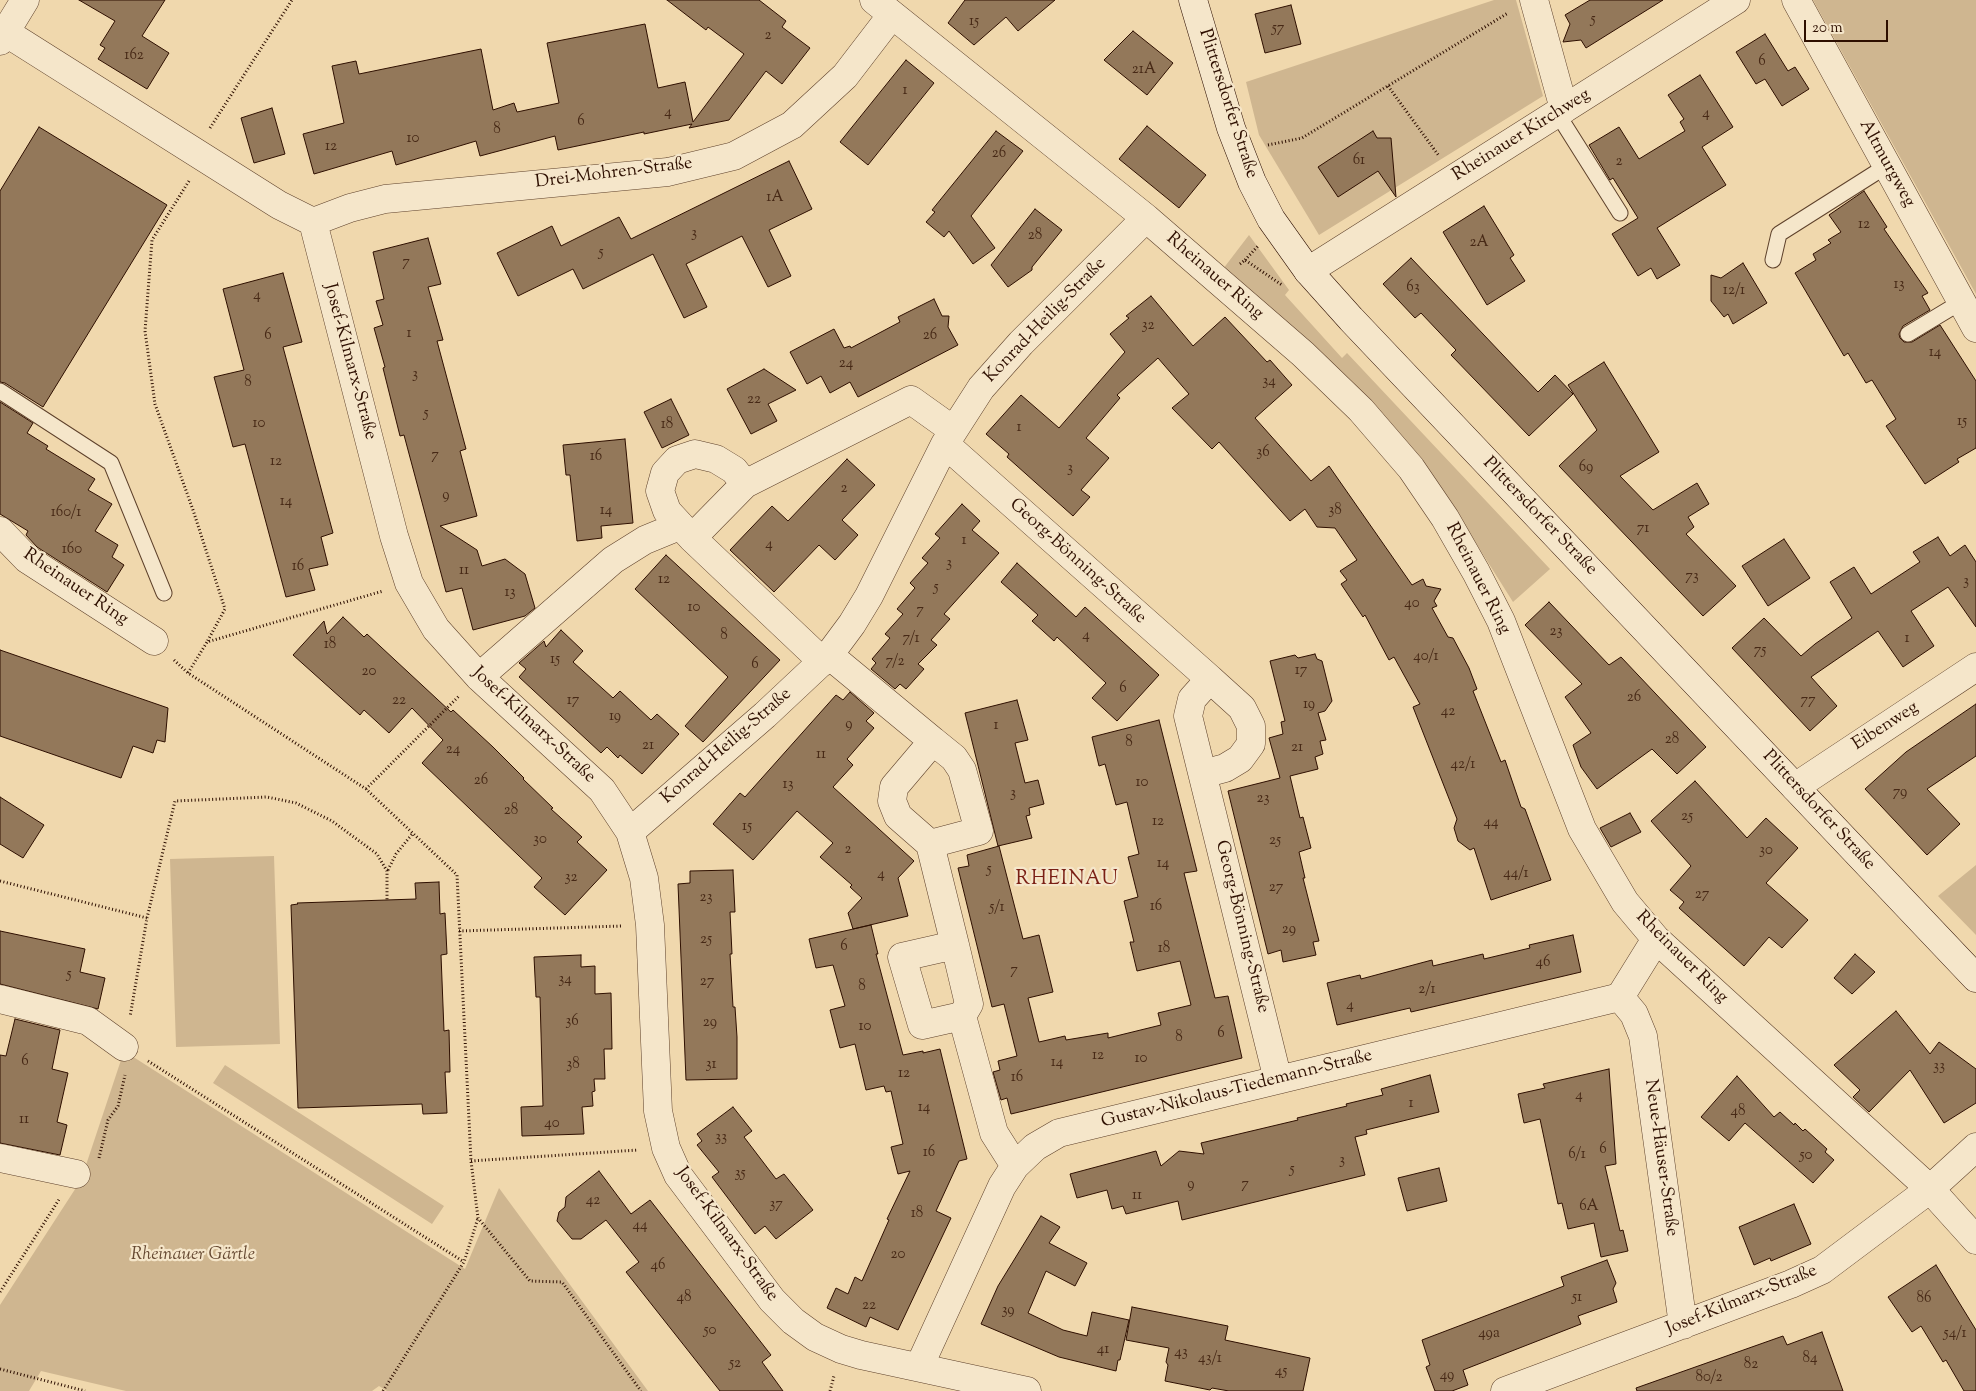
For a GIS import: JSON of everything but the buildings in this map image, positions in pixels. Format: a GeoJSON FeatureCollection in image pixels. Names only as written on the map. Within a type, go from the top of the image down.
{"type":"FeatureCollection","features":[{"type":"Feature","properties":{"kind":"street"},"geometry":{"type":"LineString","coordinates":[[25,0],[3,37],[199,154],[279,205],[313,222]]}},
{"type":"Feature","properties":{"kind":"street","name":"Plittersdorfer Straße"},"geometry":{"type":"LineString","coordinates":[[1193,0],[1239,150],[1252,182],[1271,219],[1308,271],[1351,319],[1976,978]]}},
{"type":"Feature","properties":{"kind":"street","name":"Rheinauer Kirchweg"},"geometry":{"type":"LineString","coordinates":[[1308,271],[1736,0]]}},
{"type":"Feature","properties":{"kind":"street","name":"Altmurgweg"},"geometry":{"type":"LineString","coordinates":[[1796,0],[1976,328]]}},
{"type":"Feature","properties":{"kind":"street"},"geometry":{"type":"LineString","coordinates":[[1535,2],[1561,111]]}},
{"type":"Feature","properties":{"kind":"street","name":"Rheinauer Ring"},"geometry":{"type":"LineString","coordinates":[[882,8],[1146,218],[1303,354],[1361,410],[1411,468],[1445,518],[1476,572],[1501,621],[1582,829],[1625,902],[1656,939],[1930,1189],[1976,1240]]}},
{"type":"Feature","properties":{"kind":"street","name":"Drei-Mohren-Straße"},"geometry":{"type":"LineString","coordinates":[[313,222],[350,208],[385,199],[668,172],[734,156],[792,126],[845,76],[882,8]]}},
{"type":"Feature","properties":{"kind":"street","name":"Konrad-Heilig-Straße"},"geometry":{"type":"LineString","coordinates":[[630,832],[826,659],[869,596],[949,437],[981,388],[1021,343],[1146,218]]}},
{"type":"Feature","properties":{"kind":"street","name":"Josef-Kilmarx-Straße"},"geometry":{"type":"LineString","coordinates":[[313,222],[394,536],[409,583],[436,629],[479,677],[602,790],[630,832],[644,878],[650,925],[658,1111],[666,1148],[678,1175],[772,1300],[793,1321],[816,1337],[841,1349],[1027,1391]]}},
{"type":"Feature","properties":{"kind":"street"},"geometry":{"type":"LineString","coordinates":[[479,677],[613,560],[645,540],[686,532],[745,484],[911,400],[949,437]]}},
{"type":"Feature","properties":{"kind":"street","name":"Georg-Bönning-Straße"},"geometry":{"type":"LineString","coordinates":[[949,437],[1242,708],[1251,726],[1251,744],[1240,759],[1225,768],[1203,774]]}},
{"type":"Feature","properties":{"kind":"street"},"geometry":{"type":"LineString","coordinates":[[745,484],[734,470],[716,459],[695,454],[677,460],[665,473],[660,490],[667,511],[686,532],[826,659],[954,758],[962,770],[979,831],[930,844]]}},
{"type":"Feature","properties":{"kind":"street","name":"Rheinauer Ring"},"geometry":{"type":"LineString","coordinates":[[0,531],[27,559],[154,641]]}},
{"type":"Feature","properties":{"kind":"street","name":"Eibenweg"},"geometry":{"type":"LineString","coordinates":[[1795,787],[1976,667]]}},
{"type":"Feature","properties":{"kind":"street","name":"Georg-Bönning-Straße"},"geometry":{"type":"LineString","coordinates":[[1210,679],[1192,699],[1188,716],[1278,1080]]}},
{"type":"Feature","properties":{"kind":"street"},"geometry":{"type":"LineString","coordinates":[[933,741],[894,787],[892,801],[898,816],[930,844],[969,1004],[962,1016],[994,1133],[1015,1166]]}},
{"type":"Feature","properties":{"kind":"street"},"geometry":{"type":"LineString","coordinates":[[1620,997],[1656,939]]}},
{"type":"Feature","properties":{"kind":"street"},"geometry":{"type":"LineString","coordinates":[[955,945],[902,957],[922,1025],[962,1016]]}},
{"type":"Feature","properties":{"kind":"street","name":"Gustav-Nikolaus-Tiedemann-Straße"},"geometry":{"type":"LineString","coordinates":[[919,1367],[1002,1186],[1015,1166],[1035,1147],[1060,1133],[1620,997]]}},
{"type":"Feature","properties":{"kind":"street","name":"Neue-Häuser-Straße"},"geometry":{"type":"LineString","coordinates":[[1620,997],[1634,1014],[1643,1036],[1683,1325]]}},
{"type":"Feature","properties":{"kind":"street"},"geometry":{"type":"LineString","coordinates":[[0,999],[88,1021],[124,1047]]}},
{"type":"Feature","properties":{"kind":"street","name":"Josef-Kilmarx-Straße"},"geometry":{"type":"LineString","coordinates":[[1505,1391],[1791,1284],[1822,1270],[1930,1189],[1976,1147]]}},
{"type":"Feature","properties":{"kind":"street"},"geometry":{"type":"LineString","coordinates":[[0,1158],[76,1174]]}},
{"type":"Feature","properties":{"kind":"lane"},"geometry":{"type":"LineString","coordinates":[[1561,111],[1620,213]]}},
{"type":"Feature","properties":{"kind":"lane"},"geometry":{"type":"LineString","coordinates":[[1774,260],[1779,234],[1888,165]]}},
{"type":"Feature","properties":{"kind":"lane"},"geometry":{"type":"LineString","coordinates":[[1908,334],[1961,302]]}},
{"type":"Feature","properties":{"kind":"lane"},"geometry":{"type":"LineString","coordinates":[[0,390],[111,463],[164,593]]}},
{"type":"Feature","properties":{"kind":"path"},"geometry":{"type":"LineString","coordinates":[[188,673],[208,642],[224,609],[193,510],[155,404],[145,331],[152,240],[199,154],[292,0]]}},
{"type":"Feature","properties":{"kind":"path"},"geometry":{"type":"LineString","coordinates":[[1239,150],[1302,138],[1512,10],[1535,2]]}},
{"type":"Feature","properties":{"kind":"path"},"geometry":{"type":"LineString","coordinates":[[1388,86],[1455,178]]}},
{"type":"Feature","properties":{"kind":"path"},"geometry":{"type":"LineString","coordinates":[[1245,260],[1257,247]]}},
{"type":"Feature","properties":{"kind":"path"},"geometry":{"type":"LineString","coordinates":[[208,642],[409,583]]}},
{"type":"Feature","properties":{"kind":"path"},"geometry":{"type":"LineString","coordinates":[[154,641],[188,673],[366,789],[457,875],[471,1161],[478,1218],[464,1262],[383,1391]]}},
{"type":"Feature","properties":{"kind":"path"},"geometry":{"type":"LineString","coordinates":[[366,789],[479,677]]}},
{"type":"Feature","properties":{"kind":"path"},"geometry":{"type":"LineString","coordinates":[[147,918],[175,801],[267,797],[296,803],[332,821],[357,838],[377,854],[387,871]]}},
{"type":"Feature","properties":{"kind":"path"},"geometry":{"type":"LineString","coordinates":[[387,900],[387,871],[396,854],[413,833]]}},
{"type":"Feature","properties":{"kind":"path"},"geometry":{"type":"LineString","coordinates":[[459,931],[650,925]]}},
{"type":"Feature","properties":{"kind":"path"},"geometry":{"type":"LineString","coordinates":[[124,1047],[464,1262]]}},
{"type":"Feature","properties":{"kind":"path"},"geometry":{"type":"LineString","coordinates":[[471,1161],[666,1148]]}},
{"type":"Feature","properties":{"kind":"path"},"geometry":{"type":"LineString","coordinates":[[478,1218],[530,1281],[562,1282],[641,1391]]}},
{"type":"Feature","properties":{"kind":"path"},"geometry":{"type":"LineString","coordinates":[[0,1369],[85,1391]]}},
{"type":"Feature","properties":{"kind":"green space"},"geometry":{"type":"Polygon","coordinates":[[[1494,0],[1516,0],[1543,96],[1319,235],[1259,135],[1246,82],[1494,0]]]}},
{"type":"Feature","properties":{"kind":"green space"},"geometry":{"type":"Polygon","coordinates":[[[1813,0],[1976,0],[1976,294],[1813,0]]]}},
{"type":"Feature","properties":{"kind":"green space"},"geometry":{"type":"Polygon","coordinates":[[[1249,235],[1289,290],[1285,295],[1342,358],[1347,353],[1550,569],[1513,602],[1438,483],[1367,396],[1362,399],[1223,269],[1249,235]]]}},
{"type":"Feature","properties":{"kind":"green space"},"geometry":{"type":"Polygon","coordinates":[[[274,856],[280,1044],[176,1047],[170,859],[274,856]]]}},
{"type":"Feature","properties":{"kind":"green space"},"geometry":{"type":"Polygon","coordinates":[[[1976,865],[1976,935],[1938,896],[1976,865]]]}},
{"type":"Feature","properties":{"kind":"green space","name":"Rheinauer Gärtle"},"geometry":{"type":"Polygon","coordinates":[[[124,1051],[465,1269],[499,1188],[648,1391],[387,1391],[379,1386],[372,1391],[126,1391],[41,1371],[29,1391],[0,1391],[0,1305],[81,1180],[124,1051]]]}},
{"type":"Feature","properties":{"kind":"green space"},"geometry":{"type":"Polygon","coordinates":[[[225,1065],[444,1206],[432,1224],[213,1083],[225,1065]]]}},
{"type":"Feature","properties":{"kind":"district","name":"RHEINAU"},"geometry":{"type":"Point","coordinates":[1067,881]}}]}
